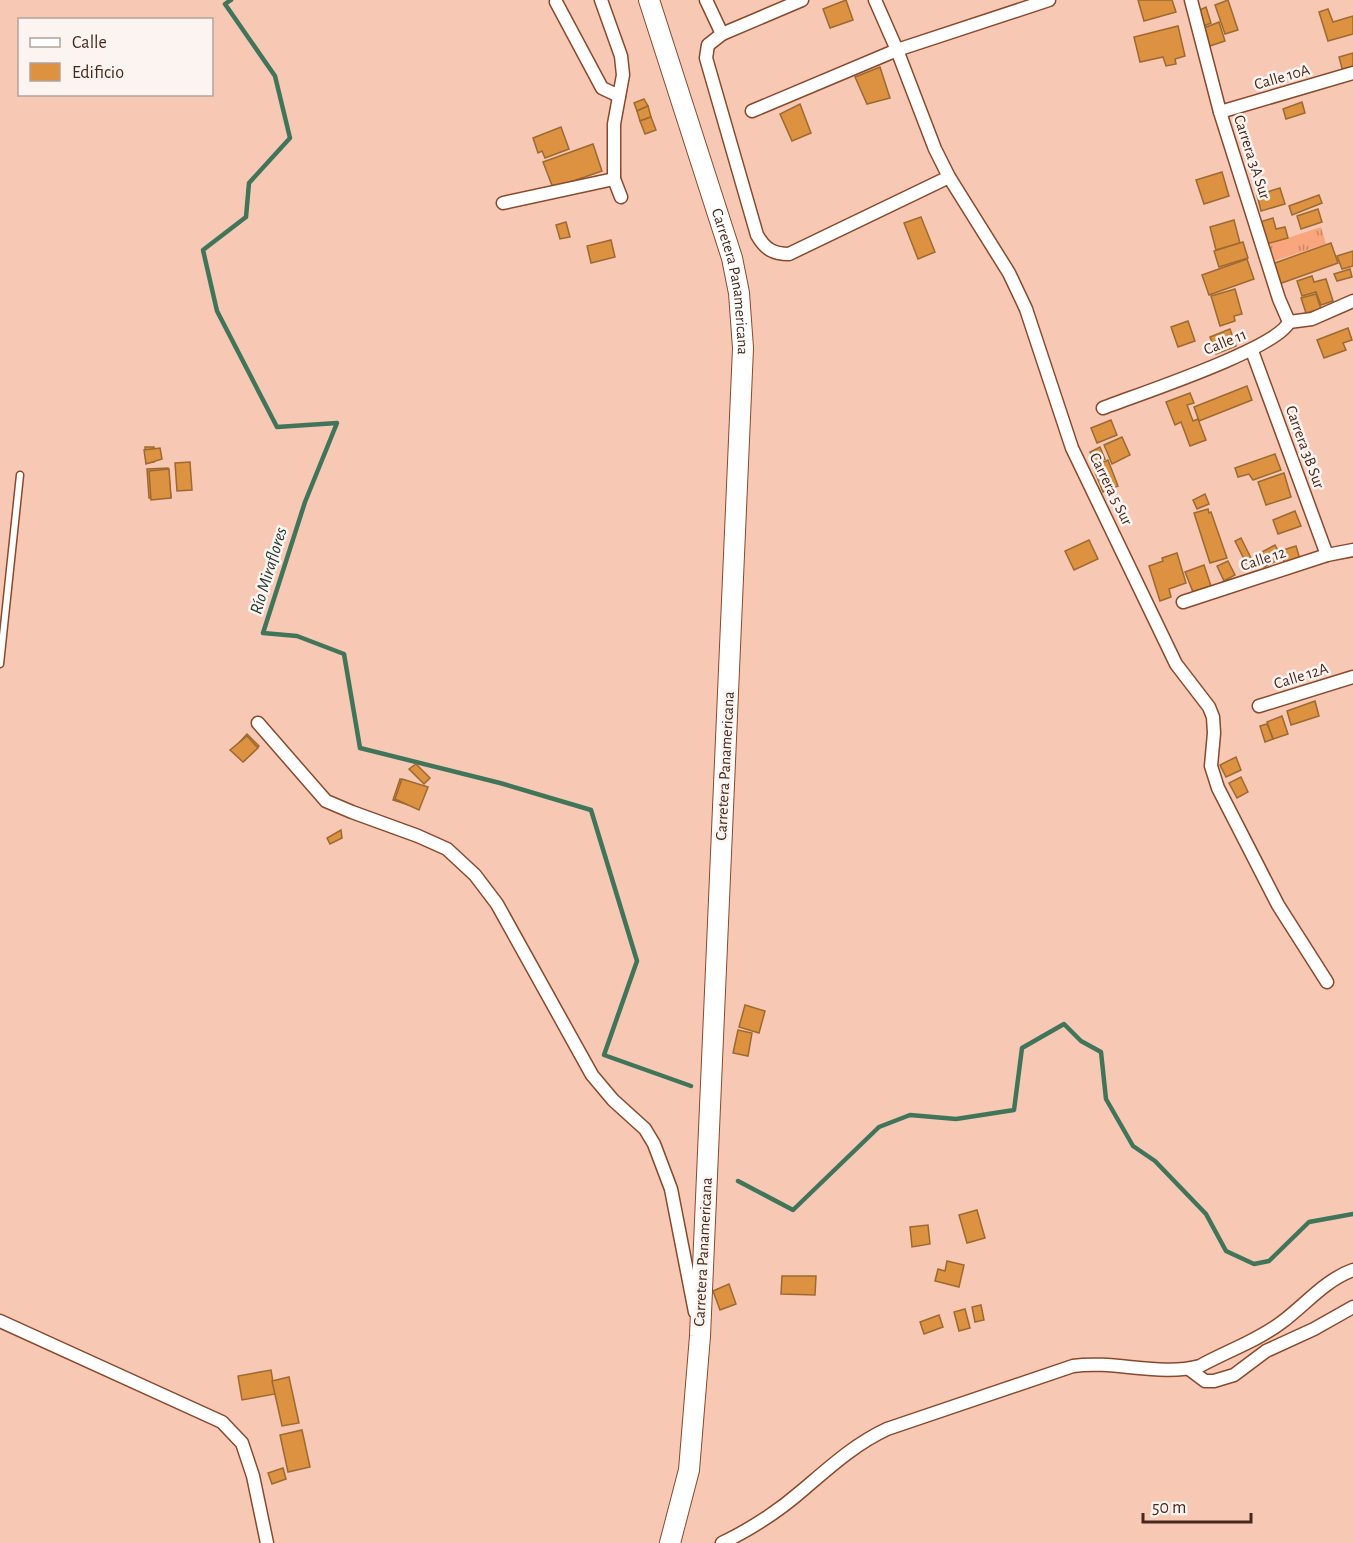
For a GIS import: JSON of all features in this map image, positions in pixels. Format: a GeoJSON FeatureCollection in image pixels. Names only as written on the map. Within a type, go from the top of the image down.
{"type":"FeatureCollection","features":[{"type":"Feature","properties":{"kind":"highway","name":"Carretera Panamericana"},"geometry":{"type":"LineString","coordinates":[[649,0],[732,258],[739,293],[743,348],[700,1336],[689,1470],[670,1543]]}},
{"type":"Feature","properties":{"kind":"street"},"geometry":{"type":"LineString","coordinates":[[601,0],[621,56],[623,75],[614,124],[614,178],[621,197]]}},
{"type":"Feature","properties":{"kind":"street"},"geometry":{"type":"LineString","coordinates":[[706,0],[722,34]]}},
{"type":"Feature","properties":{"kind":"street"},"geometry":{"type":"LineString","coordinates":[[802,0],[722,34],[708,45],[706,58],[757,235],[763,245],[777,254],[789,254],[948,177]]}},
{"type":"Feature","properties":{"kind":"street","name":"Carrera 5 Sur"},"geometry":{"type":"LineString","coordinates":[[875,0],[948,177],[1009,273],[1026,309],[1072,448],[1176,664],[1209,707],[1213,717],[1214,733],[1211,766],[1218,788],[1278,905],[1327,982]]}},
{"type":"Feature","properties":{"kind":"street"},"geometry":{"type":"LineString","coordinates":[[752,111],[897,50],[1049,0]]}},
{"type":"Feature","properties":{"kind":"street","name":"Carrera 3A Sur"},"geometry":{"type":"LineString","coordinates":[[1191,0],[1220,112],[1279,299],[1290,322]]}},
{"type":"Feature","properties":{"kind":"street"},"geometry":{"type":"LineString","coordinates":[[556,2],[602,88],[619,96]]}},
{"type":"Feature","properties":{"kind":"street","name":"Calle 10A"},"geometry":{"type":"LineString","coordinates":[[1220,112],[1353,74]]}},
{"type":"Feature","properties":{"kind":"street"},"geometry":{"type":"LineString","coordinates":[[503,203],[614,178]]}},
{"type":"Feature","properties":{"kind":"street","name":"Calle 11"},"geometry":{"type":"LineString","coordinates":[[1103,408],[1251,351],[1281,333],[1290,322],[1312,319],[1353,301]]}},
{"type":"Feature","properties":{"kind":"street","name":"Carrera 3B Sur"},"geometry":{"type":"LineString","coordinates":[[1251,351],[1327,555]]}},
{"type":"Feature","properties":{"kind":"street","name":"Calle 12"},"geometry":{"type":"LineString","coordinates":[[1183,602],[1327,555],[1353,550]]}},
{"type":"Feature","properties":{"kind":"street","name":"Calle 12A"},"geometry":{"type":"LineString","coordinates":[[1259,706],[1353,677]]}},
{"type":"Feature","properties":{"kind":"street"},"geometry":{"type":"LineString","coordinates":[[258,723],[326,801],[447,849],[475,875],[497,904],[592,1075],[613,1100],[645,1129],[654,1144],[671,1189],[700,1336]]}},
{"type":"Feature","properties":{"kind":"street"},"geometry":{"type":"LineString","coordinates":[[722,1543],[763,1520],[804,1489],[835,1461],[887,1429],[1073,1366],[1098,1364],[1189,1369],[1200,1366],[1262,1335],[1281,1323],[1330,1283],[1353,1270]]}},
{"type":"Feature","properties":{"kind":"street"},"geometry":{"type":"LineString","coordinates":[[1189,1369],[1205,1381],[1225,1379],[1266,1351],[1314,1329],[1353,1307]]}},
{"type":"Feature","properties":{"kind":"street"},"geometry":{"type":"LineString","coordinates":[[0,1321],[222,1422],[242,1443],[254,1476],[267,1543]]}},
{"type":"Feature","properties":{"kind":"lane"},"geometry":{"type":"LineString","coordinates":[[0,664],[20,475]]}},
{"type":"Feature","properties":{"kind":"green space"},"geometry":{"type":"Polygon","coordinates":[[[1321,227],[1326,244],[1271,262],[1266,245],[1321,227]]]}},
{"type":"Feature","properties":{"kind":"building"},"geometry":{"type":"Polygon","coordinates":[[[846,0],[853,20],[830,28],[823,9],[846,0]]]}},
{"type":"Feature","properties":{"kind":"building"},"geometry":{"type":"Polygon","coordinates":[[[1138,0],[1172,0],[1176,12],[1144,21],[1138,0]]]}},
{"type":"Feature","properties":{"kind":"building"},"geometry":{"type":"Polygon","coordinates":[[[1228,0],[1238,30],[1225,34],[1215,5],[1228,0]]]}},
{"type":"Feature","properties":{"kind":"building"},"geometry":{"type":"Polygon","coordinates":[[[1206,7],[1211,23],[1204,26],[1200,10],[1206,7]]]}},
{"type":"Feature","properties":{"kind":"building"},"geometry":{"type":"Polygon","coordinates":[[[1328,9],[1333,22],[1353,16],[1353,34],[1328,41],[1319,12],[1328,9]]]}},
{"type":"Feature","properties":{"kind":"building"},"geometry":{"type":"Polygon","coordinates":[[[1219,22],[1225,41],[1210,46],[1204,28],[1219,22]]]}},
{"type":"Feature","properties":{"kind":"building"},"geometry":{"type":"Polygon","coordinates":[[[1178,26],[1185,56],[1175,59],[1176,64],[1166,66],[1163,57],[1140,62],[1134,37],[1178,26]]]}},
{"type":"Feature","properties":{"kind":"building"},"geometry":{"type":"Polygon","coordinates":[[[1353,53],[1353,69],[1343,72],[1339,57],[1353,53]]]}},
{"type":"Feature","properties":{"kind":"building"},"geometry":{"type":"Polygon","coordinates":[[[880,67],[890,98],[867,104],[855,77],[880,67]]]}},
{"type":"Feature","properties":{"kind":"building"},"geometry":{"type":"Polygon","coordinates":[[[644,99],[648,106],[637,111],[634,103],[644,99]]]}},
{"type":"Feature","properties":{"kind":"building"},"geometry":{"type":"Polygon","coordinates":[[[1302,102],[1305,113],[1286,119],[1283,109],[1302,102]]]}},
{"type":"Feature","properties":{"kind":"building"},"geometry":{"type":"Polygon","coordinates":[[[800,104],[811,133],[792,141],[780,114],[800,104]]]}},
{"type":"Feature","properties":{"kind":"building"},"geometry":{"type":"Polygon","coordinates":[[[648,106],[651,117],[640,121],[637,111],[648,106]]]}},
{"type":"Feature","properties":{"kind":"building"},"geometry":{"type":"Polygon","coordinates":[[[651,117],[656,130],[645,134],[640,121],[651,117]]]}},
{"type":"Feature","properties":{"kind":"building"},"geometry":{"type":"Polygon","coordinates":[[[561,127],[569,149],[545,158],[542,151],[538,153],[533,138],[561,127]]]}},
{"type":"Feature","properties":{"kind":"building"},"geometry":{"type":"Polygon","coordinates":[[[593,144],[602,171],[553,188],[543,162],[593,144]]]}},
{"type":"Feature","properties":{"kind":"building"},"geometry":{"type":"Polygon","coordinates":[[[1222,172],[1229,196],[1204,204],[1196,180],[1222,172]]]}},
{"type":"Feature","properties":{"kind":"building"},"geometry":{"type":"Polygon","coordinates":[[[1280,188],[1285,204],[1261,211],[1257,195],[1280,188]]]}},
{"type":"Feature","properties":{"kind":"building"},"geometry":{"type":"Polygon","coordinates":[[[1319,195],[1322,203],[1292,215],[1289,206],[1319,195]]]}},
{"type":"Feature","properties":{"kind":"building"},"geometry":{"type":"Polygon","coordinates":[[[1318,209],[1322,222],[1301,229],[1297,216],[1318,209]]]}},
{"type":"Feature","properties":{"kind":"building"},"geometry":{"type":"Polygon","coordinates":[[[921,217],[935,252],[918,259],[904,223],[921,217]]]}},
{"type":"Feature","properties":{"kind":"building"},"geometry":{"type":"Polygon","coordinates":[[[1273,218],[1276,229],[1285,227],[1288,238],[1266,244],[1260,222],[1273,218]]]}},
{"type":"Feature","properties":{"kind":"building"},"geometry":{"type":"Polygon","coordinates":[[[1234,220],[1240,243],[1216,250],[1210,227],[1234,220]]]}},
{"type":"Feature","properties":{"kind":"building"},"geometry":{"type":"Polygon","coordinates":[[[566,222],[570,237],[560,239],[556,225],[566,222]]]}},
{"type":"Feature","properties":{"kind":"building"},"geometry":{"type":"Polygon","coordinates":[[[611,240],[615,257],[591,263],[587,246],[611,240]]]}},
{"type":"Feature","properties":{"kind":"building"},"geometry":{"type":"Polygon","coordinates":[[[1243,242],[1248,258],[1219,267],[1214,251],[1243,242]]]}},
{"type":"Feature","properties":{"kind":"building"},"geometry":{"type":"Polygon","coordinates":[[[1331,243],[1338,263],[1279,284],[1272,264],[1331,243]]]}},
{"type":"Feature","properties":{"kind":"building"},"geometry":{"type":"Polygon","coordinates":[[[1353,251],[1353,266],[1342,269],[1337,256],[1353,251]]]}},
{"type":"Feature","properties":{"kind":"building"},"geometry":{"type":"Polygon","coordinates":[[[1247,259],[1254,279],[1209,295],[1202,275],[1247,259]]]}},
{"type":"Feature","properties":{"kind":"building"},"geometry":{"type":"Polygon","coordinates":[[[1350,269],[1352,277],[1337,281],[1334,274],[1350,269]]]}},
{"type":"Feature","properties":{"kind":"building"},"geometry":{"type":"Polygon","coordinates":[[[1312,276],[1314,282],[1326,279],[1333,301],[1321,305],[1316,292],[1302,296],[1297,281],[1312,276]]]}},
{"type":"Feature","properties":{"kind":"building"},"geometry":{"type":"Polygon","coordinates":[[[1235,289],[1242,314],[1234,316],[1235,321],[1220,326],[1211,296],[1235,289]]]}},
{"type":"Feature","properties":{"kind":"building"},"geometry":{"type":"Polygon","coordinates":[[[1316,294],[1321,309],[1306,313],[1301,298],[1316,294]]]}},
{"type":"Feature","properties":{"kind":"building"},"geometry":{"type":"Polygon","coordinates":[[[1188,321],[1195,341],[1178,347],[1171,327],[1188,321]]]}},
{"type":"Feature","properties":{"kind":"building"},"geometry":{"type":"Polygon","coordinates":[[[1348,328],[1352,340],[1343,343],[1346,350],[1324,358],[1317,340],[1348,328]]]}},
{"type":"Feature","properties":{"kind":"building"},"geometry":{"type":"Polygon","coordinates":[[[1230,329],[1236,346],[1216,354],[1210,337],[1230,329]]]}},
{"type":"Feature","properties":{"kind":"building"},"geometry":{"type":"Polygon","coordinates":[[[1247,386],[1252,400],[1199,421],[1194,407],[1247,386]]]}},
{"type":"Feature","properties":{"kind":"building"},"geometry":{"type":"Polygon","coordinates":[[[1190,393],[1194,403],[1187,405],[1193,421],[1198,419],[1206,440],[1190,446],[1181,422],[1175,425],[1166,402],[1190,393]]]}},
{"type":"Feature","properties":{"kind":"building"},"geometry":{"type":"Polygon","coordinates":[[[1111,420],[1117,435],[1097,443],[1091,428],[1111,420]]]}},
{"type":"Feature","properties":{"kind":"building"},"geometry":{"type":"Polygon","coordinates":[[[1122,437],[1130,455],[1112,464],[1104,445],[1122,437]]]}},
{"type":"Feature","properties":{"kind":"building"},"geometry":{"type":"Polygon","coordinates":[[[145,447],[154,447],[154,462],[146,463],[145,447]]]}},
{"type":"Feature","properties":{"kind":"building"},"geometry":{"type":"Polygon","coordinates":[[[1100,447],[1105,459],[1096,463],[1090,452],[1100,447]]]}},
{"type":"Feature","properties":{"kind":"building"},"geometry":{"type":"Polygon","coordinates":[[[160,448],[162,459],[146,464],[144,450],[160,448]]]}},
{"type":"Feature","properties":{"kind":"building"},"geometry":{"type":"Polygon","coordinates":[[[1275,454],[1281,470],[1253,480],[1249,474],[1238,477],[1235,468],[1275,454]]]}},
{"type":"Feature","properties":{"kind":"building"},"geometry":{"type":"Polygon","coordinates":[[[1108,460],[1118,486],[1103,492],[1093,467],[1108,460]]]}},
{"type":"Feature","properties":{"kind":"building"},"geometry":{"type":"Polygon","coordinates":[[[190,462],[192,490],[177,491],[175,463],[190,462]]]}},
{"type":"Feature","properties":{"kind":"building"},"geometry":{"type":"Polygon","coordinates":[[[168,468],[171,497],[149,498],[147,469],[168,468]]]}},
{"type":"Feature","properties":{"kind":"building"},"geometry":{"type":"Polygon","coordinates":[[[169,469],[171,498],[151,500],[149,471],[169,469]]]}},
{"type":"Feature","properties":{"kind":"building"},"geometry":{"type":"Polygon","coordinates":[[[1284,473],[1291,497],[1266,505],[1258,482],[1284,473]]]}},
{"type":"Feature","properties":{"kind":"building"},"geometry":{"type":"Polygon","coordinates":[[[1205,494],[1209,504],[1197,509],[1193,500],[1205,494]]]}},
{"type":"Feature","properties":{"kind":"building"},"geometry":{"type":"Polygon","coordinates":[[[1208,509],[1227,558],[1210,563],[1194,513],[1208,509]]]}},
{"type":"Feature","properties":{"kind":"building"},"geometry":{"type":"Polygon","coordinates":[[[1295,511],[1301,526],[1278,534],[1273,520],[1295,511]]]}},
{"type":"Feature","properties":{"kind":"building"},"geometry":{"type":"Polygon","coordinates":[[[1241,538],[1252,560],[1246,563],[1235,541],[1241,538]]]}},
{"type":"Feature","properties":{"kind":"building"},"geometry":{"type":"Polygon","coordinates":[[[1089,540],[1098,559],[1074,570],[1065,551],[1089,540]]]}},
{"type":"Feature","properties":{"kind":"building"},"geometry":{"type":"Polygon","coordinates":[[[1275,545],[1282,558],[1264,567],[1258,554],[1275,545]]]}},
{"type":"Feature","properties":{"kind":"building"},"geometry":{"type":"Polygon","coordinates":[[[1296,546],[1300,559],[1285,564],[1280,551],[1296,546]]]}},
{"type":"Feature","properties":{"kind":"building"},"geometry":{"type":"Polygon","coordinates":[[[1177,553],[1186,583],[1169,589],[1171,597],[1160,601],[1149,566],[1177,553]]]}},
{"type":"Feature","properties":{"kind":"building"},"geometry":{"type":"Polygon","coordinates":[[[1228,561],[1235,575],[1224,581],[1217,566],[1228,561]]]}},
{"type":"Feature","properties":{"kind":"building"},"geometry":{"type":"Polygon","coordinates":[[[1204,565],[1211,586],[1193,592],[1185,572],[1204,565]]]}},
{"type":"Feature","properties":{"kind":"building"},"geometry":{"type":"Polygon","coordinates":[[[1315,701],[1319,716],[1291,725],[1287,711],[1315,701]]]}},
{"type":"Feature","properties":{"kind":"building"},"geometry":{"type":"Polygon","coordinates":[[[1282,716],[1288,734],[1273,739],[1267,722],[1282,716]]]}},
{"type":"Feature","properties":{"kind":"building"},"geometry":{"type":"Polygon","coordinates":[[[1267,724],[1273,739],[1265,742],[1260,726],[1267,724]]]}},
{"type":"Feature","properties":{"kind":"building"},"geometry":{"type":"Polygon","coordinates":[[[247,734],[259,746],[244,761],[233,749],[247,734]]]}},
{"type":"Feature","properties":{"kind":"building"},"geometry":{"type":"Polygon","coordinates":[[[247,736],[258,748],[243,762],[230,750],[247,736]]]}},
{"type":"Feature","properties":{"kind":"building"},"geometry":{"type":"Polygon","coordinates":[[[1236,757],[1241,770],[1226,777],[1220,765],[1236,757]]]}},
{"type":"Feature","properties":{"kind":"building"},"geometry":{"type":"Polygon","coordinates":[[[416,764],[430,778],[424,784],[409,769],[416,764]]]}},
{"type":"Feature","properties":{"kind":"building"},"geometry":{"type":"Polygon","coordinates":[[[1241,777],[1248,792],[1237,798],[1229,783],[1241,777]]]}},
{"type":"Feature","properties":{"kind":"building"},"geometry":{"type":"Polygon","coordinates":[[[400,779],[418,785],[412,806],[393,800],[400,779]]]}},
{"type":"Feature","properties":{"kind":"building"},"geometry":{"type":"Polygon","coordinates":[[[402,779],[428,787],[419,810],[395,799],[402,779]]]}},
{"type":"Feature","properties":{"kind":"building"},"geometry":{"type":"Polygon","coordinates":[[[341,830],[342,838],[330,844],[327,838],[341,830]]]}},
{"type":"Feature","properties":{"kind":"building"},"geometry":{"type":"Polygon","coordinates":[[[745,1005],[765,1011],[759,1033],[739,1027],[745,1005]]]}},
{"type":"Feature","properties":{"kind":"building"},"geometry":{"type":"Polygon","coordinates":[[[738,1030],[752,1033],[748,1056],[733,1053],[738,1030]]]}},
{"type":"Feature","properties":{"kind":"building"},"geometry":{"type":"Polygon","coordinates":[[[977,1210],[985,1238],[967,1243],[959,1215],[977,1210]]]}},
{"type":"Feature","properties":{"kind":"building"},"geometry":{"type":"Polygon","coordinates":[[[928,1225],[930,1244],[912,1247],[910,1227],[928,1225]]]}},
{"type":"Feature","properties":{"kind":"building"},"geometry":{"type":"Polygon","coordinates":[[[947,1261],[964,1265],[959,1287],[935,1281],[938,1269],[945,1271],[947,1261]]]}},
{"type":"Feature","properties":{"kind":"building"},"geometry":{"type":"Polygon","coordinates":[[[782,1276],[816,1276],[815,1295],[781,1294],[782,1276]]]}},
{"type":"Feature","properties":{"kind":"building"},"geometry":{"type":"Polygon","coordinates":[[[729,1284],[736,1304],[720,1310],[713,1291],[729,1284]]]}},
{"type":"Feature","properties":{"kind":"building"},"geometry":{"type":"Polygon","coordinates":[[[981,1305],[984,1320],[975,1322],[972,1307],[981,1305]]]}},
{"type":"Feature","properties":{"kind":"building"},"geometry":{"type":"Polygon","coordinates":[[[965,1309],[970,1328],[959,1331],[954,1312],[965,1309]]]}},
{"type":"Feature","properties":{"kind":"building"},"geometry":{"type":"Polygon","coordinates":[[[939,1315],[943,1327],[924,1334],[920,1322],[939,1315]]]}},
{"type":"Feature","properties":{"kind":"building"},"geometry":{"type":"Polygon","coordinates":[[[271,1370],[275,1394],[242,1400],[238,1376],[271,1370]]]}},
{"type":"Feature","properties":{"kind":"building"},"geometry":{"type":"Polygon","coordinates":[[[289,1377],[299,1423],[282,1426],[272,1381],[289,1377]]]}},
{"type":"Feature","properties":{"kind":"building"},"geometry":{"type":"Polygon","coordinates":[[[302,1430],[310,1467],[288,1472],[280,1435],[302,1430]]]}},
{"type":"Feature","properties":{"kind":"building"},"geometry":{"type":"Polygon","coordinates":[[[283,1468],[286,1479],[272,1484],[268,1473],[283,1468]]]}},
{"type":"Feature","properties":{"kind":"waterway","name":"Río Miraflores"},"geometry":{"type":"LineString","coordinates":[[231,0],[225,4],[275,76],[290,138],[249,183],[246,217],[203,250],[217,311],[277,427],[337,423],[305,502],[263,633],[297,636],[344,654],[360,748],[500,783],[591,810],[637,961],[604,1055],[691,1086]]}},
{"type":"Feature","properties":{"kind":"waterway"},"geometry":{"type":"LineString","coordinates":[[738,1181],[793,1210],[879,1127],[910,1115],[956,1119],[1014,1110],[1022,1048],[1064,1024],[1081,1041],[1101,1052],[1106,1099],[1133,1146],[1155,1161],[1206,1214],[1226,1251],[1254,1264],[1269,1261],[1309,1222],[1353,1214]]}}]}
